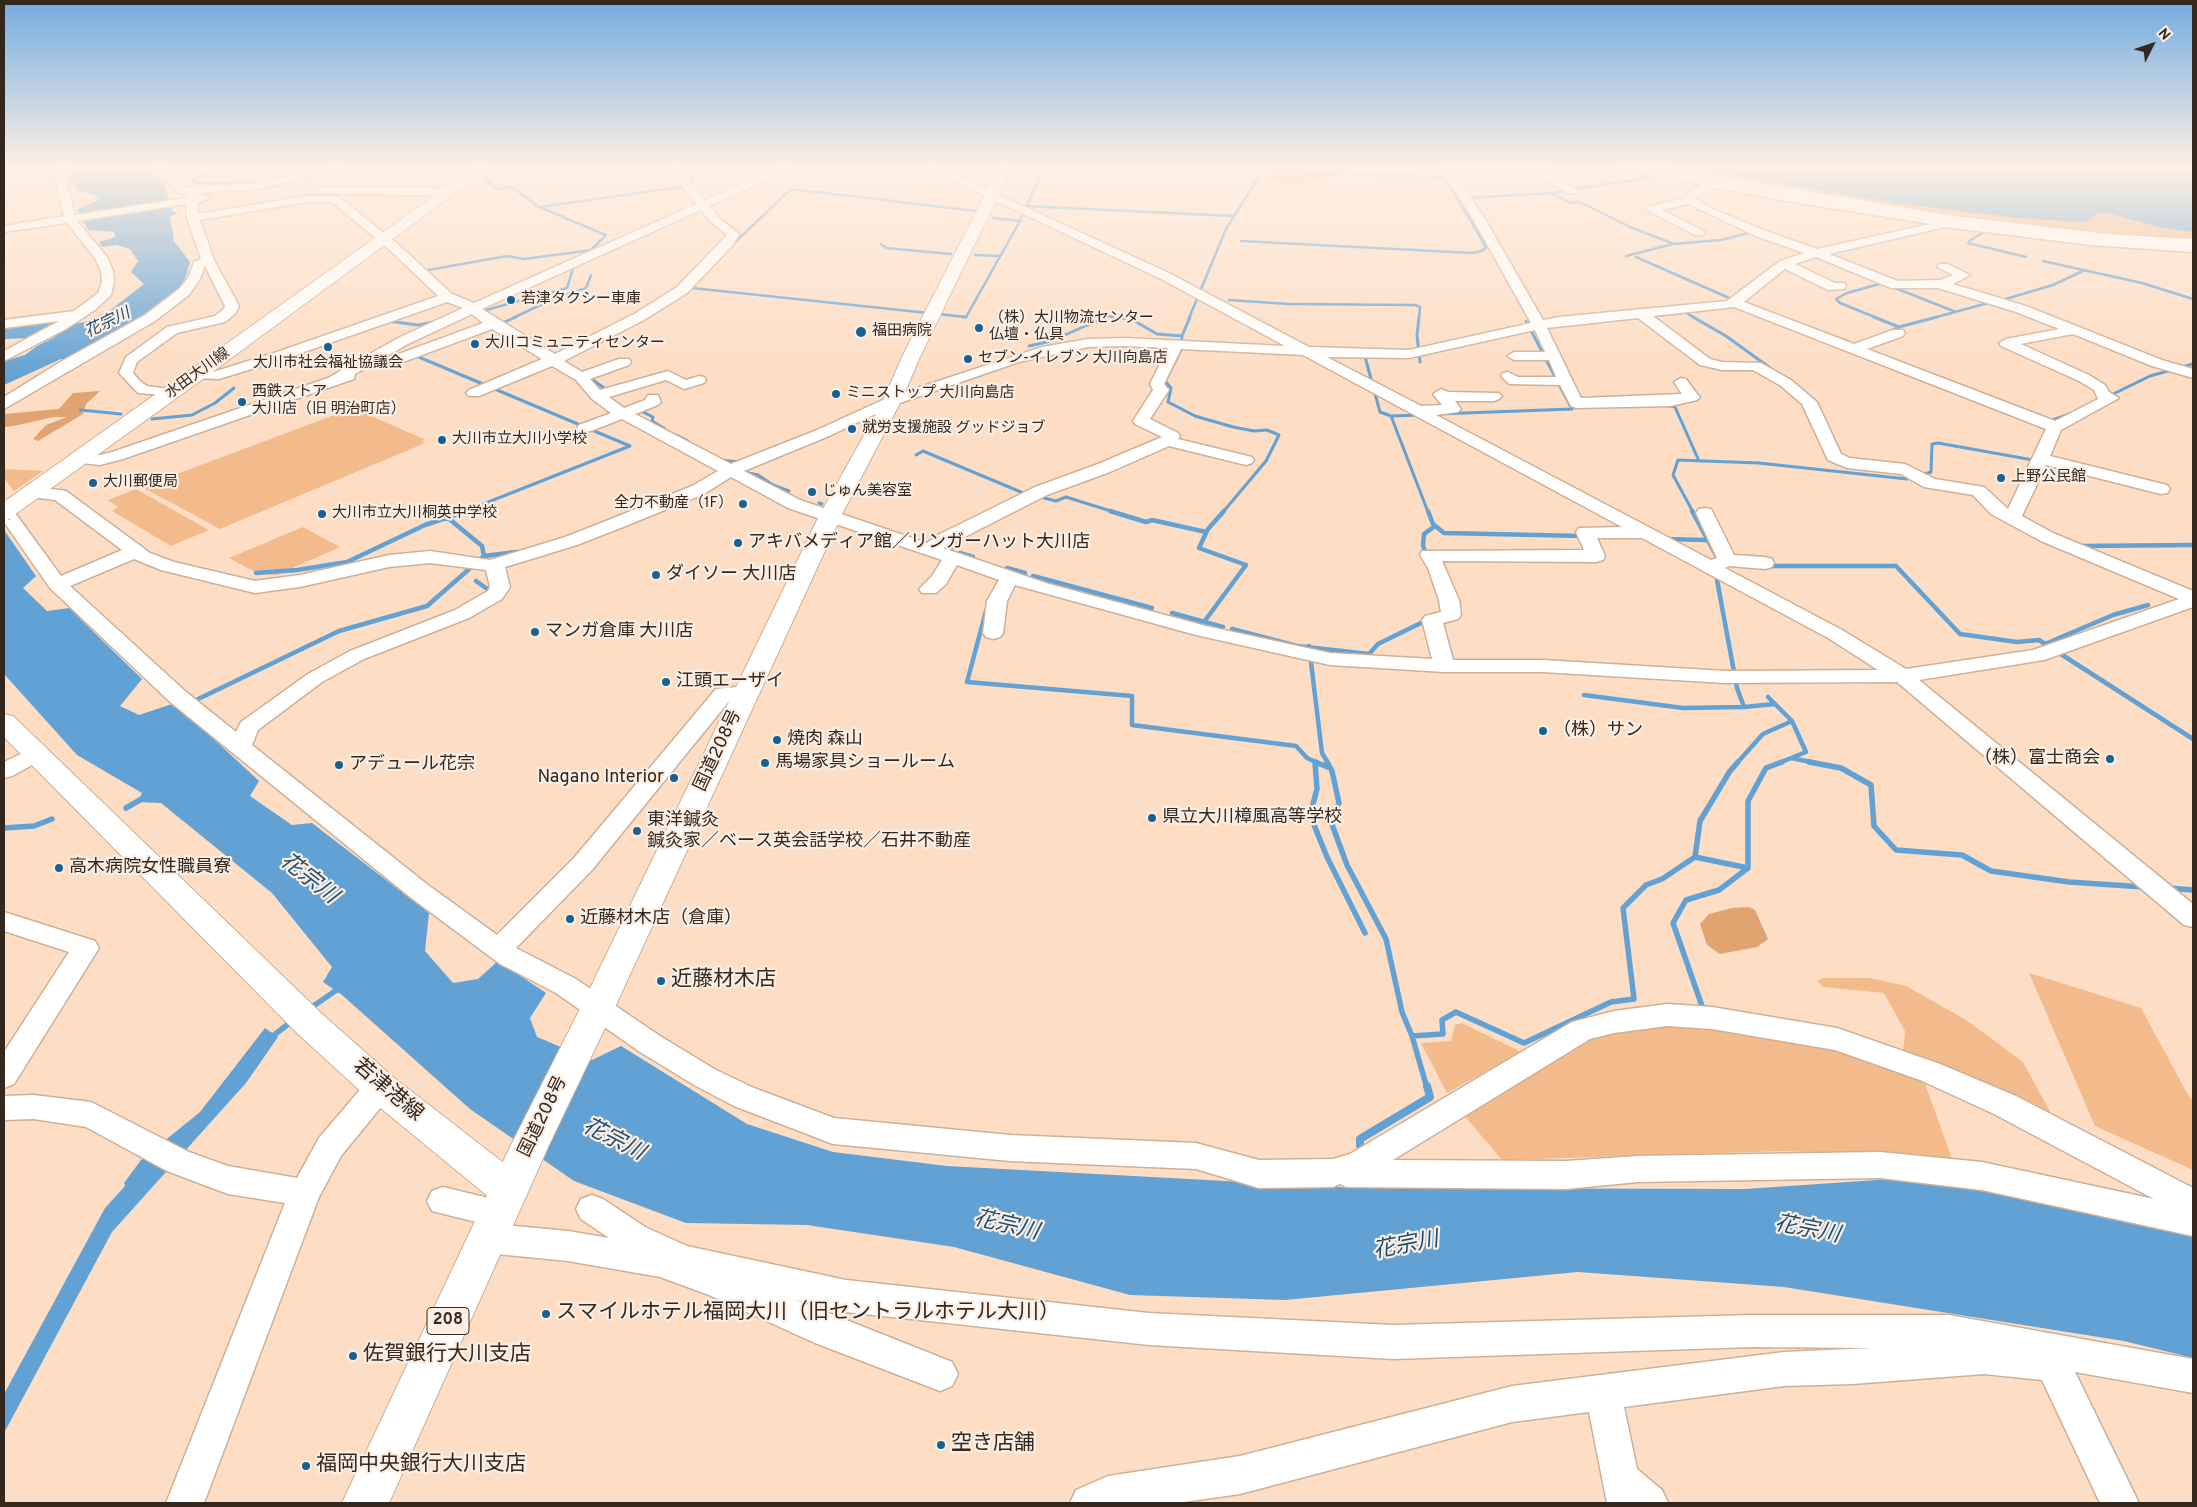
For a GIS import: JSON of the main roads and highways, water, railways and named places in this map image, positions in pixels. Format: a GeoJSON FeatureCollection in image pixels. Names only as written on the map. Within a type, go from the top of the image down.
{"type":"FeatureCollection","features":[{"type":"Feature","properties":{"kind":"main road","name":"水田大川線"},"geometry":{"type":"LineString","coordinates":[[4,510],[172,393],[388,237]]}},
{"type":"Feature","properties":{"kind":"main road","name":"国道208号"},"geometry":{"type":"LineString","coordinates":[[365,1503],[532,1140],[596,1011],[830,516],[892,401],[911,357],[972,237]]}},
{"type":"Feature","properties":{"kind":"main road"},"geometry":{"type":"LineString","coordinates":[[2102,237],[2193,243]]}},
{"type":"Feature","properties":{"kind":"main road","name":"若津港線"},"geometry":{"type":"LineString","coordinates":[[4,722],[310,1024],[380,1087],[498,1214]]}},
{"type":"Feature","properties":{"kind":"water","name":"花宗川"},"geometry":{"type":"Polygon","coordinates":[[[115,237],[173,237],[174,241],[190,262],[181,287],[164,302],[73,359],[61,359],[4,385],[4,361],[25,355],[37,346],[55,337],[54,333],[72,324],[85,322],[109,311],[144,284],[131,272],[138,261],[130,249],[116,245],[102,247],[99,242],[115,237]]]}},
{"type":"Feature","properties":{"kind":"water"},"geometry":{"type":"Polygon","coordinates":[[[60,320],[29,338],[4,339],[4,326],[60,320]]]}},
{"type":"Feature","properties":{"kind":"water","name":"花宗川"},"geometry":{"type":"Polygon","coordinates":[[[4,530],[36,576],[23,588],[47,611],[69,608],[142,679],[120,706],[139,715],[175,703],[259,781],[250,796],[292,825],[312,823],[429,913],[425,951],[453,983],[478,979],[498,961],[546,993],[530,1018],[537,1037],[592,1060],[621,1046],[747,1124],[833,1152],[947,1166],[1356,1188],[1745,1189],[1892,1179],[2032,1198],[2193,1233],[2193,1358],[2124,1341],[1784,1287],[1578,1272],[1285,1300],[1130,1295],[954,1247],[807,1225],[686,1223],[574,1181],[470,1109],[342,995],[323,982],[332,967],[272,893],[161,803],[138,802],[142,793],[77,755],[4,674],[4,530]]]}},
{"type":"Feature","properties":{"kind":"water"},"geometry":{"type":"Polygon","coordinates":[[[265,1028],[278,1037],[246,1083],[112,1232],[4,1433],[4,1394],[105,1208],[125,1186],[124,1183],[141,1160],[200,1112],[265,1028]]]}},
{"type":"Feature","properties":{"kind":"waterway"},"geometry":{"type":"LineString","coordinates":[[591,250],[604,237]]}},
{"type":"Feature","properties":{"kind":"waterway"},"geometry":{"type":"LineString","coordinates":[[729,248],[740,237]]}},
{"type":"Feature","properties":{"kind":"waterway"},"geometry":{"type":"LineString","coordinates":[[966,317],[1011,237]]}},
{"type":"Feature","properties":{"kind":"waterway"},"geometry":{"type":"LineString","coordinates":[[1189,318],[1223,237]]}},
{"type":"Feature","properties":{"kind":"waterway"},"geometry":{"type":"LineString","coordinates":[[1241,241],[1472,253],[1482,251],[1486,247],[1480,237]]}},
{"type":"Feature","properties":{"kind":"waterway"},"geometry":{"type":"LineString","coordinates":[[1657,237],[1674,244],[1731,237]]}},
{"type":"Feature","properties":{"kind":"waterway"},"geometry":{"type":"LineString","coordinates":[[1969,241],[1975,237]]}},
{"type":"Feature","properties":{"kind":"waterway"},"geometry":{"type":"LineString","coordinates":[[1968,243],[2026,257]]}},
{"type":"Feature","properties":{"kind":"waterway"},"geometry":{"type":"LineString","coordinates":[[881,244],[886,248],[951,254]]}},
{"type":"Feature","properties":{"kind":"waterway"},"geometry":{"type":"LineString","coordinates":[[1626,256],[1673,244]]}},
{"type":"Feature","properties":{"kind":"waterway"},"geometry":{"type":"LineString","coordinates":[[430,276],[428,270],[507,256],[524,259],[591,250]]}},
{"type":"Feature","properties":{"kind":"waterway"},"geometry":{"type":"LineString","coordinates":[[975,255],[999,256]]}},
{"type":"Feature","properties":{"kind":"waterway"},"geometry":{"type":"LineString","coordinates":[[1811,255],[1831,263]]}},
{"type":"Feature","properties":{"kind":"waterway"},"geometry":{"type":"LineString","coordinates":[[1636,257],[1736,301]]}},
{"type":"Feature","properties":{"kind":"waterway"},"geometry":{"type":"LineString","coordinates":[[2043,261],[2085,270]]}},
{"type":"Feature","properties":{"kind":"waterway"},"geometry":{"type":"LineString","coordinates":[[486,310],[567,288],[574,265]]}},
{"type":"Feature","properties":{"kind":"waterway"},"geometry":{"type":"LineString","coordinates":[[1999,301],[2053,285],[2085,270]]}},
{"type":"Feature","properties":{"kind":"waterway"},"geometry":{"type":"LineString","coordinates":[[2085,270],[2142,283],[2193,299]]}},
{"type":"Feature","properties":{"kind":"waterway"},"geometry":{"type":"LineString","coordinates":[[513,318],[553,299],[586,288],[591,275]]}},
{"type":"Feature","properties":{"kind":"waterway"},"geometry":{"type":"LineString","coordinates":[[1877,318],[1840,303],[1836,299],[1847,293],[1883,283]]}},
{"type":"Feature","properties":{"kind":"waterway"},"geometry":{"type":"LineString","coordinates":[[1890,286],[1956,312]]}},
{"type":"Feature","properties":{"kind":"waterway"},"geometry":{"type":"LineString","coordinates":[[692,288],[966,317]]}},
{"type":"Feature","properties":{"kind":"waterway"},"geometry":{"type":"LineString","coordinates":[[1229,300],[1289,304],[1415,305],[1420,307],[1419,318]]}},
{"type":"Feature","properties":{"kind":"waterway"},"geometry":{"type":"LineString","coordinates":[[1956,312],[1988,303],[1985,301],[1988,301]]}},
{"type":"Feature","properties":{"kind":"waterway"},"geometry":{"type":"LineString","coordinates":[[1652,317],[1648,317],[1724,308]]}},
{"type":"Feature","properties":{"kind":"waterway"},"geometry":{"type":"LineString","coordinates":[[1761,309],[1785,318]]}},
{"type":"Feature","properties":{"kind":"waterway"},"geometry":{"type":"LineString","coordinates":[[1933,318],[1956,312]]}},
{"type":"Feature","properties":{"kind":"waterway"},"geometry":{"type":"LineString","coordinates":[[1688,314],[1695,318]]}},
{"type":"Feature","properties":{"kind":"waterway"},"geometry":{"type":"LineString","coordinates":[[1103,318],[1107,316],[1122,318]]}},
{"type":"Feature","properties":{"kind":"waterway"},"geometry":{"type":"LineString","coordinates":[[500,324],[516,317]]}},
{"type":"Feature","properties":{"kind":"waterway"},"geometry":{"type":"LineString","coordinates":[[1029,346],[1051,341],[1106,317]]}},
{"type":"Feature","properties":{"kind":"waterway"},"geometry":{"type":"LineString","coordinates":[[1112,317],[1131,319],[1157,334],[1182,336]]}},
{"type":"Feature","properties":{"kind":"waterway"},"geometry":{"type":"LineString","coordinates":[[1182,336],[1190,317]]}},
{"type":"Feature","properties":{"kind":"waterway"},"geometry":{"type":"LineString","coordinates":[[1419,317],[1417,335],[1420,362]]}},
{"type":"Feature","properties":{"kind":"waterway"},"geometry":{"type":"LineString","coordinates":[[1693,317],[1726,336],[1773,370]]}},
{"type":"Feature","properties":{"kind":"waterway"},"geometry":{"type":"LineString","coordinates":[[1781,317],[1849,342]]}},
{"type":"Feature","properties":{"kind":"waterway"},"geometry":{"type":"LineString","coordinates":[[1874,317],[1899,327]]}},
{"type":"Feature","properties":{"kind":"waterway"},"geometry":{"type":"LineString","coordinates":[[1899,327],[1937,317]]}},
{"type":"Feature","properties":{"kind":"waterway"},"geometry":{"type":"LineString","coordinates":[[387,321],[418,325],[439,321]]}},
{"type":"Feature","properties":{"kind":"waterway"},"geometry":{"type":"LineString","coordinates":[[1438,414],[1572,409],[1526,321]]}},
{"type":"Feature","properties":{"kind":"waterway"},"geometry":{"type":"LineString","coordinates":[[1884,334],[1899,327]]}},
{"type":"Feature","properties":{"kind":"waterway"},"geometry":{"type":"LineString","coordinates":[[1182,336],[1181,350],[1165,381],[1171,388],[1168,402],[1195,416],[1233,427],[1254,431],[1267,430],[1279,435],[1266,461],[1223,512]]}},
{"type":"Feature","properties":{"kind":"waterway"},"geometry":{"type":"LineString","coordinates":[[1364,353],[1380,412],[1391,416]]}},
{"type":"Feature","properties":{"kind":"waterway"},"geometry":{"type":"LineString","coordinates":[[414,355],[630,446],[463,512]]}},
{"type":"Feature","properties":{"kind":"waterway"},"geometry":{"type":"LineString","coordinates":[[2107,397],[2150,376],[2193,364]]}},
{"type":"Feature","properties":{"kind":"waterway"},"geometry":{"type":"LineString","coordinates":[[586,375],[604,388]]}},
{"type":"Feature","properties":{"kind":"waterway"},"geometry":{"type":"LineString","coordinates":[[152,419],[192,415],[215,403],[234,388]]}},
{"type":"Feature","properties":{"kind":"waterway"},"geometry":{"type":"LineString","coordinates":[[1666,405],[1675,407],[1699,461]]}},
{"type":"Feature","properties":{"kind":"waterway"},"geometry":{"type":"LineString","coordinates":[[80,410],[121,414]]}},
{"type":"Feature","properties":{"kind":"waterway"},"geometry":{"type":"LineString","coordinates":[[641,411],[653,417],[652,421],[665,429]]}},
{"type":"Feature","properties":{"kind":"waterway"},"geometry":{"type":"LineString","coordinates":[[2050,421],[2072,413]]}},
{"type":"Feature","properties":{"kind":"waterway"},"geometry":{"type":"LineString","coordinates":[[1391,416],[1419,415]]}},
{"type":"Feature","properties":{"kind":"waterway"},"geometry":{"type":"LineString","coordinates":[[1391,416],[1428,512]]}},
{"type":"Feature","properties":{"kind":"waterway"},"geometry":{"type":"LineString","coordinates":[[676,435],[688,441]]}},
{"type":"Feature","properties":{"kind":"waterway"},"geometry":{"type":"LineString","coordinates":[[1699,461],[1759,463],[1907,479],[1931,472],[1932,444],[1938,443],[2033,460]]}},
{"type":"Feature","properties":{"kind":"waterway"},"geometry":{"type":"LineString","coordinates":[[694,445],[705,451]]}},
{"type":"Feature","properties":{"kind":"waterway"},"geometry":{"type":"LineString","coordinates":[[916,455],[923,451],[1028,495]]}},
{"type":"Feature","properties":{"kind":"waterway"},"geometry":{"type":"LineString","coordinates":[[720,460],[739,462]]}},
{"type":"Feature","properties":{"kind":"waterway"},"geometry":{"type":"LineString","coordinates":[[1693,512],[1673,475],[1678,460],[1699,461]]}},
{"type":"Feature","properties":{"kind":"waterway"},"geometry":{"type":"LineString","coordinates":[[744,472],[758,475],[773,485],[789,491]]}},
{"type":"Feature","properties":{"kind":"waterway"},"geometry":{"type":"LineString","coordinates":[[1036,496],[1056,501],[1066,497],[1114,512]]}},
{"type":"Feature","properties":{"kind":"waterway"},"geometry":{"type":"LineString","coordinates":[[256,573],[297,570],[347,562],[425,525],[467,511]]}},
{"type":"Feature","properties":{"kind":"waterway"},"geometry":{"type":"LineString","coordinates":[[1110,511],[1146,522],[1152,520],[1206,532]]}},
{"type":"Feature","properties":{"kind":"waterway"},"geometry":{"type":"LineString","coordinates":[[1204,622],[1246,565],[1199,548],[1208,529],[1224,511]]}},
{"type":"Feature","properties":{"kind":"waterway"},"geometry":{"type":"LineString","coordinates":[[1428,511],[1433,524],[1444,533],[1584,536]]}},
{"type":"Feature","properties":{"kind":"waterway"},"geometry":{"type":"LineString","coordinates":[[1692,511],[1717,557]]}},
{"type":"Feature","properties":{"kind":"waterway"},"geometry":{"type":"LineString","coordinates":[[448,518],[482,546],[484,556]]}},
{"type":"Feature","properties":{"kind":"waterway"},"geometry":{"type":"LineString","coordinates":[[1426,556],[1423,545],[1424,534],[1435,526]]}},
{"type":"Feature","properties":{"kind":"waterway"},"geometry":{"type":"LineString","coordinates":[[1665,539],[1707,540]]}},
{"type":"Feature","properties":{"kind":"waterway"},"geometry":{"type":"LineString","coordinates":[[2079,546],[2193,545]]}},
{"type":"Feature","properties":{"kind":"waterway"},"geometry":{"type":"LineString","coordinates":[[938,546],[951,550]]}},
{"type":"Feature","properties":{"kind":"waterway"},"geometry":{"type":"LineString","coordinates":[[484,556],[516,552]]}},
{"type":"Feature","properties":{"kind":"waterway"},"geometry":{"type":"LineString","coordinates":[[960,553],[973,557]]}},
{"type":"Feature","properties":{"kind":"waterway"},"geometry":{"type":"LineString","coordinates":[[192,702],[339,631],[427,606],[484,556]]}},
{"type":"Feature","properties":{"kind":"waterway"},"geometry":{"type":"LineString","coordinates":[[1768,566],[1896,566],[1960,634],[2017,642],[2039,640],[2045,644]]}},
{"type":"Feature","properties":{"kind":"waterway"},"geometry":{"type":"LineString","coordinates":[[1007,568],[1025,573]]}},
{"type":"Feature","properties":{"kind":"waterway"},"geometry":{"type":"LineString","coordinates":[[1721,573],[1717,580],[1737,688],[1744,707]]}},
{"type":"Feature","properties":{"kind":"waterway"},"geometry":{"type":"LineString","coordinates":[[1033,576],[1152,608]]}},
{"type":"Feature","properties":{"kind":"waterway"},"geometry":{"type":"LineString","coordinates":[[476,581],[490,591],[487,594]]}},
{"type":"Feature","properties":{"kind":"waterway"},"geometry":{"type":"LineString","coordinates":[[2045,644],[2113,615],[2148,605]]}},
{"type":"Feature","properties":{"kind":"waterway"},"geometry":{"type":"LineString","coordinates":[[986,611],[967,682],[1132,696],[1132,725],[1296,746],[1307,758],[1315,762]]}},
{"type":"Feature","properties":{"kind":"waterway"},"geometry":{"type":"LineString","coordinates":[[1172,613],[1204,622]]}},
{"type":"Feature","properties":{"kind":"waterway"},"geometry":{"type":"LineString","coordinates":[[1309,647],[1369,654],[1378,644],[1427,620]]}},
{"type":"Feature","properties":{"kind":"waterway"},"geometry":{"type":"LineString","coordinates":[[1204,622],[1223,627]]}},
{"type":"Feature","properties":{"kind":"waterway"},"geometry":{"type":"LineString","coordinates":[[1232,629],[1309,647]]}},
{"type":"Feature","properties":{"kind":"waterway"},"geometry":{"type":"LineString","coordinates":[[2045,644],[2193,739]]}},
{"type":"Feature","properties":{"kind":"waterway"},"geometry":{"type":"LineString","coordinates":[[1309,647],[1322,753],[1328,763]]}},
{"type":"Feature","properties":{"kind":"waterway"},"geometry":{"type":"LineString","coordinates":[[1584,695],[1683,708],[1744,707]]}},
{"type":"Feature","properties":{"kind":"waterway"},"geometry":{"type":"LineString","coordinates":[[1768,697],[1775,704]]}},
{"type":"Feature","properties":{"kind":"waterway"},"geometry":{"type":"LineString","coordinates":[[1744,707],[1775,704]]}},
{"type":"Feature","properties":{"kind":"waterway"},"geometry":{"type":"LineString","coordinates":[[1775,704],[1792,721]]}},
{"type":"Feature","properties":{"kind":"waterway"},"geometry":{"type":"LineString","coordinates":[[1737,763],[1763,734],[1792,721]]}},
{"type":"Feature","properties":{"kind":"waterway"},"geometry":{"type":"LineString","coordinates":[[1791,758],[1806,752],[1792,721]]}},
{"type":"Feature","properties":{"kind":"waterway"},"geometry":{"type":"LineString","coordinates":[[1779,763],[1791,758]]}},
{"type":"Feature","properties":{"kind":"waterway"},"geometry":{"type":"LineString","coordinates":[[1791,758],[1816,763]]}},
{"type":"Feature","properties":{"kind":"waterway"},"geometry":{"type":"LineString","coordinates":[[1315,762],[1330,768]]}},
{"type":"Feature","properties":{"kind":"waterway"},"geometry":{"type":"LineString","coordinates":[[1315,762],[1317,789],[1310,815],[1327,857],[1365,933]]}},
{"type":"Feature","properties":{"kind":"waterway"},"geometry":{"type":"LineString","coordinates":[[1327,762],[1332,771],[1339,803],[1330,819],[1347,865],[1386,939],[1402,1012],[1412,1036]]}},
{"type":"Feature","properties":{"kind":"waterway"},"geometry":{"type":"LineString","coordinates":[[1695,857],[1700,821],[1730,771],[1738,762]]}},
{"type":"Feature","properties":{"kind":"waterway"},"geometry":{"type":"LineString","coordinates":[[1748,868],[1748,801],[1766,768],[1782,762]]}},
{"type":"Feature","properties":{"kind":"waterway"},"geometry":{"type":"LineString","coordinates":[[1809,762],[1841,768],[1871,785],[1874,826],[1896,850],[1962,855],[1991,871],[2069,882],[2144,887]]}},
{"type":"Feature","properties":{"kind":"waterway"},"geometry":{"type":"LineString","coordinates":[[126,808],[145,797]]}},
{"type":"Feature","properties":{"kind":"waterway"},"geometry":{"type":"LineString","coordinates":[[4,828],[34,826],[52,819]]}},
{"type":"Feature","properties":{"kind":"waterway"},"geometry":{"type":"LineString","coordinates":[[1412,1036],[1443,1034],[1442,1020],[1456,1012],[1524,1043],[1611,1002],[1634,999],[1623,908],[1646,885],[1662,879],[1695,857]]}},
{"type":"Feature","properties":{"kind":"waterway"},"geometry":{"type":"LineString","coordinates":[[1695,857],[1748,868]]}},
{"type":"Feature","properties":{"kind":"waterway"},"geometry":{"type":"LineString","coordinates":[[1702,1006],[1673,923],[1686,900],[1719,890],[1748,868]]}},
{"type":"Feature","properties":{"kind":"waterway"},"geometry":{"type":"LineString","coordinates":[[2168,888],[2193,890]]}},
{"type":"Feature","properties":{"kind":"waterway"},"geometry":{"type":"LineString","coordinates":[[309,1009],[341,987]]}},
{"type":"Feature","properties":{"kind":"waterway"},"geometry":{"type":"LineString","coordinates":[[269,1039],[292,1021]]}},
{"type":"Feature","properties":{"kind":"waterway"},"geometry":{"type":"LineString","coordinates":[[1412,1036],[1427,1088]]}},
{"type":"Feature","properties":{"kind":"waterway"},"geometry":{"type":"LineString","coordinates":[[1360,1145],[1360,1139],[1430,1097],[1427,1086]]}},
{"type":"Feature","properties":{"kind":"place","name":"若津タクシー車庫"},"geometry":{"type":"Point","coordinates":[511,300]}},
{"type":"Feature","properties":{"kind":"place","name":"（株）大川物流センター 仏壇・仏具"},"geometry":{"type":"Point","coordinates":[979,328]}},
{"type":"Feature","properties":{"kind":"place","name":"福田病院"},"geometry":{"type":"Point","coordinates":[861,332]}},
{"type":"Feature","properties":{"kind":"place","name":"大川コミュニティセンター"},"geometry":{"type":"Point","coordinates":[475,344]}},
{"type":"Feature","properties":{"kind":"place","name":"大川市社会福祉協議会"},"geometry":{"type":"Point","coordinates":[328,347]}},
{"type":"Feature","properties":{"kind":"place","name":"セブン-イレブン 大川向島店"},"geometry":{"type":"Point","coordinates":[968,359]}},
{"type":"Feature","properties":{"kind":"place","name":"ミニストップ 大川向島店"},"geometry":{"type":"Point","coordinates":[836,394]}},
{"type":"Feature","properties":{"kind":"place","name":"西鉄ストア 大川店（旧 明治町店）"},"geometry":{"type":"Point","coordinates":[242,402]}},
{"type":"Feature","properties":{"kind":"place","name":"就労支援施設 グッドジョブ"},"geometry":{"type":"Point","coordinates":[852,429]}},
{"type":"Feature","properties":{"kind":"place","name":"大川市立大川小学校"},"geometry":{"type":"Point","coordinates":[442,440]}},
{"type":"Feature","properties":{"kind":"place","name":"上野公民館"},"geometry":{"type":"Point","coordinates":[2001,478]}},
{"type":"Feature","properties":{"kind":"place","name":"大川郵便局"},"geometry":{"type":"Point","coordinates":[93,483]}},
{"type":"Feature","properties":{"kind":"place","name":"じゅん美容室"},"geometry":{"type":"Point","coordinates":[812,492]}},
{"type":"Feature","properties":{"kind":"place","name":"全力不動産（1F）"},"geometry":{"type":"Point","coordinates":[743,504]}},
{"type":"Feature","properties":{"kind":"place","name":"大川市立大川桐英中学校"},"geometry":{"type":"Point","coordinates":[322,514]}},
{"type":"Feature","properties":{"kind":"place","name":"アキバメディア館／リンガーハット大川店"},"geometry":{"type":"Point","coordinates":[738,543]}},
{"type":"Feature","properties":{"kind":"place","name":"ダイソー 大川店"},"geometry":{"type":"Point","coordinates":[656,575]}},
{"type":"Feature","properties":{"kind":"place","name":"マンガ倉庫 大川店"},"geometry":{"type":"Point","coordinates":[535,632]}},
{"type":"Feature","properties":{"kind":"place","name":"江頭エーザイ"},"geometry":{"type":"Point","coordinates":[666,682]}},
{"type":"Feature","properties":{"kind":"place","name":"（株）サン"},"geometry":{"type":"Point","coordinates":[1543,731]}},
{"type":"Feature","properties":{"kind":"place","name":"焼肉 森山"},"geometry":{"type":"Point","coordinates":[777,740]}},
{"type":"Feature","properties":{"kind":"place","name":"（株）富士商会"},"geometry":{"type":"Point","coordinates":[2110,759]}},
{"type":"Feature","properties":{"kind":"place","name":"馬場家具ショールーム"},"geometry":{"type":"Point","coordinates":[765,763]}},
{"type":"Feature","properties":{"kind":"place","name":"アデュール花宗"},"geometry":{"type":"Point","coordinates":[339,765]}},
{"type":"Feature","properties":{"kind":"place","name":"Nagano Interior"},"geometry":{"type":"Point","coordinates":[674,778]}},
{"type":"Feature","properties":{"kind":"place","name":"県立大川樟風高等学校"},"geometry":{"type":"Point","coordinates":[1152,818]}},
{"type":"Feature","properties":{"kind":"place","name":"東洋鍼灸 鍼灸家／ベース英会話学校／石井不動産"},"geometry":{"type":"Point","coordinates":[637,831]}},
{"type":"Feature","properties":{"kind":"place","name":"高木病院女性職員寮"},"geometry":{"type":"Point","coordinates":[59,868]}},
{"type":"Feature","properties":{"kind":"place","name":"近藤材木店（倉庫）"},"geometry":{"type":"Point","coordinates":[570,919]}},
{"type":"Feature","properties":{"kind":"place","name":"近藤材木店"},"geometry":{"type":"Point","coordinates":[661,981]}},
{"type":"Feature","properties":{"kind":"place","name":"スマイルホテル福岡大川（旧セントラルホテル大川）"},"geometry":{"type":"Point","coordinates":[546,1314]}},
{"type":"Feature","properties":{"kind":"place","name":"佐賀銀行大川支店"},"geometry":{"type":"Point","coordinates":[353,1356]}},
{"type":"Feature","properties":{"kind":"place","name":"空き店舗"},"geometry":{"type":"Point","coordinates":[941,1445]}},
{"type":"Feature","properties":{"kind":"place","name":"福岡中央銀行大川支店"},"geometry":{"type":"Point","coordinates":[306,1466]}}]}
